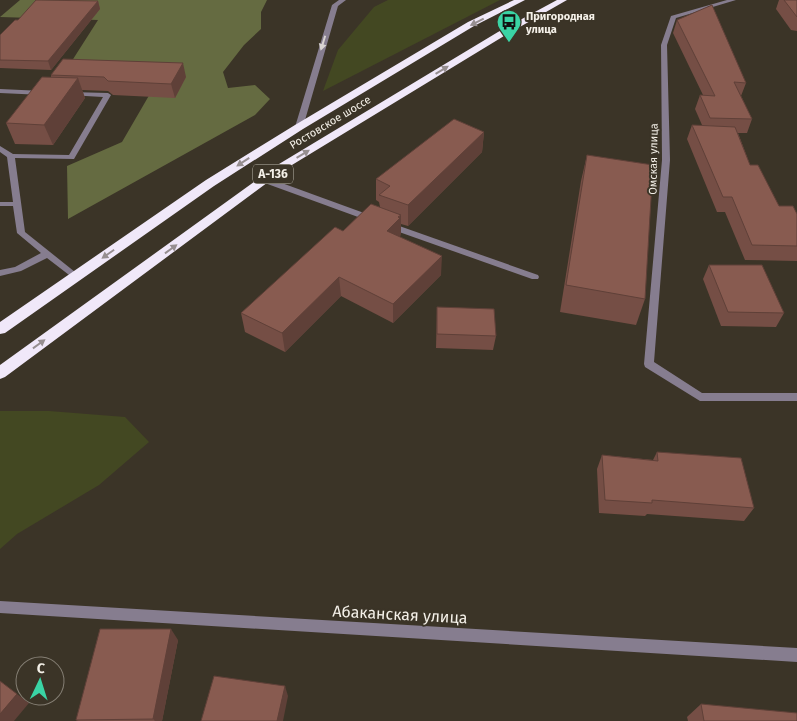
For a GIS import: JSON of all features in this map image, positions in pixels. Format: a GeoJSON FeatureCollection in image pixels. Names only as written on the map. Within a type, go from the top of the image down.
{"type":"FeatureCollection","features":[{"type":"Feature","properties":{"kind":"highway","name":"Ростовское шоссе"},"geometry":{"type":"LineString","coordinates":[[0,328],[210,183],[299,127],[471,24],[521,0]]}},
{"type":"Feature","properties":{"kind":"highway","name":"Ростовское шоссе"},"geometry":{"type":"LineString","coordinates":[[0,373],[283,166],[502,34],[563,0]]}},
{"type":"Feature","properties":{"kind":"street"},"geometry":{"type":"LineString","coordinates":[[299,127],[335,5],[343,0]]}},
{"type":"Feature","properties":{"kind":"street","name":"Омская улица"},"geometry":{"type":"LineString","coordinates":[[733,0],[673,17],[664,45],[666,160],[649,364],[700,397],[797,397]]}},
{"type":"Feature","properties":{"kind":"street"},"geometry":{"type":"LineString","coordinates":[[0,92],[49,93]]}},
{"type":"Feature","properties":{"kind":"street"},"geometry":{"type":"LineString","coordinates":[[0,148],[11,156],[71,157],[108,95],[59,93]]}},
{"type":"Feature","properties":{"kind":"street"},"geometry":{"type":"LineString","coordinates":[[11,156],[21,233],[76,276]]}},
{"type":"Feature","properties":{"kind":"street"},"geometry":{"type":"LineString","coordinates":[[265,180],[535,277]]}},
{"type":"Feature","properties":{"kind":"street"},"geometry":{"type":"LineString","coordinates":[[0,204],[18,204]]}},
{"type":"Feature","properties":{"kind":"street"},"geometry":{"type":"LineString","coordinates":[[0,273],[18,269],[47,254]]}},
{"type":"Feature","properties":{"kind":"street","name":"Абаканская улица"},"geometry":{"type":"LineString","coordinates":[[0,607],[797,655]]}},
{"type":"Feature","properties":{"kind":"green space"},"geometry":{"type":"Polygon","coordinates":[[[20,0],[267,0],[261,12],[261,29],[244,45],[223,72],[228,88],[255,85],[270,99],[255,115],[68,219],[67,166],[122,142],[158,80],[61,78],[98,20],[0,17],[20,0]]]}},
{"type":"Feature","properties":{"kind":"green space"},"geometry":{"type":"Polygon","coordinates":[[[388,0],[500,0],[323,91],[338,50],[374,7],[388,0]]]}},
{"type":"Feature","properties":{"kind":"green space"},"geometry":{"type":"Polygon","coordinates":[[[0,411],[49,411],[125,417],[149,442],[99,485],[17,534],[0,549],[0,411]]]}},
{"type":"Feature","properties":{"kind":"building"},"geometry":{"type":"Polygon","coordinates":[[[36,0],[98,1],[48,61],[0,60],[0,35],[15,20],[18,20],[36,0]]]}},
{"type":"Feature","properties":{"kind":"building"},"geometry":{"type":"Polygon","coordinates":[[[784,0],[797,0],[797,17],[784,0]]]}},
{"type":"Feature","properties":{"kind":"building"},"geometry":{"type":"Polygon","coordinates":[[[712,5],[746,83],[734,82],[752,119],[710,118],[700,95],[715,96],[677,20],[712,5]]]}},
{"type":"Feature","properties":{"kind":"building"},"geometry":{"type":"Polygon","coordinates":[[[63,59],[183,63],[171,84],[108,81],[104,77],[51,75],[63,59]]]}},
{"type":"Feature","properties":{"kind":"building"},"geometry":{"type":"Polygon","coordinates":[[[42,77],[78,78],[44,125],[6,123],[42,77]]]}},
{"type":"Feature","properties":{"kind":"building"},"geometry":{"type":"Polygon","coordinates":[[[454,119],[484,132],[408,205],[379,195],[390,186],[376,179],[454,119]]]}},
{"type":"Feature","properties":{"kind":"building"},"geometry":{"type":"Polygon","coordinates":[[[692,125],[735,127],[750,165],[758,165],[779,206],[793,206],[797,214],[797,246],[752,245],[732,197],[723,197],[692,125]]]}},
{"type":"Feature","properties":{"kind":"building"},"geometry":{"type":"Polygon","coordinates":[[[587,155],[653,165],[645,299],[566,285],[587,155]]]}},
{"type":"Feature","properties":{"kind":"building"},"geometry":{"type":"Polygon","coordinates":[[[371,204],[401,215],[387,231],[442,256],[393,304],[339,277],[282,333],[241,313],[335,227],[343,231],[371,204]]]}},
{"type":"Feature","properties":{"kind":"building"},"geometry":{"type":"Polygon","coordinates":[[[709,265],[762,265],[784,313],[728,312],[709,265]]]}},
{"type":"Feature","properties":{"kind":"building"},"geometry":{"type":"Polygon","coordinates":[[[437,307],[494,309],[496,336],[437,334],[437,307]]]}},
{"type":"Feature","properties":{"kind":"building"},"geometry":{"type":"Polygon","coordinates":[[[657,452],[741,458],[754,508],[652,500],[652,503],[605,500],[602,455],[658,461],[657,452]]]}},
{"type":"Feature","properties":{"kind":"building"},"geometry":{"type":"Polygon","coordinates":[[[100,629],[171,629],[153,719],[76,720],[100,629]]]}},
{"type":"Feature","properties":{"kind":"building"},"geometry":{"type":"Polygon","coordinates":[[[214,676],[285,686],[277,721],[201,721],[214,676]]]}},
{"type":"Feature","properties":{"kind":"building"},"geometry":{"type":"Polygon","coordinates":[[[0,681],[15,692],[15,696],[0,714],[0,681]]]}},
{"type":"Feature","properties":{"kind":"building"},"geometry":{"type":"Polygon","coordinates":[[[701,704],[797,713],[797,721],[704,721],[701,704]]]}},
{"type":"Feature","properties":{"kind":"place","name":"Пригородная улица"},"geometry":{"type":"Point","coordinates":[509,43]}}]}
